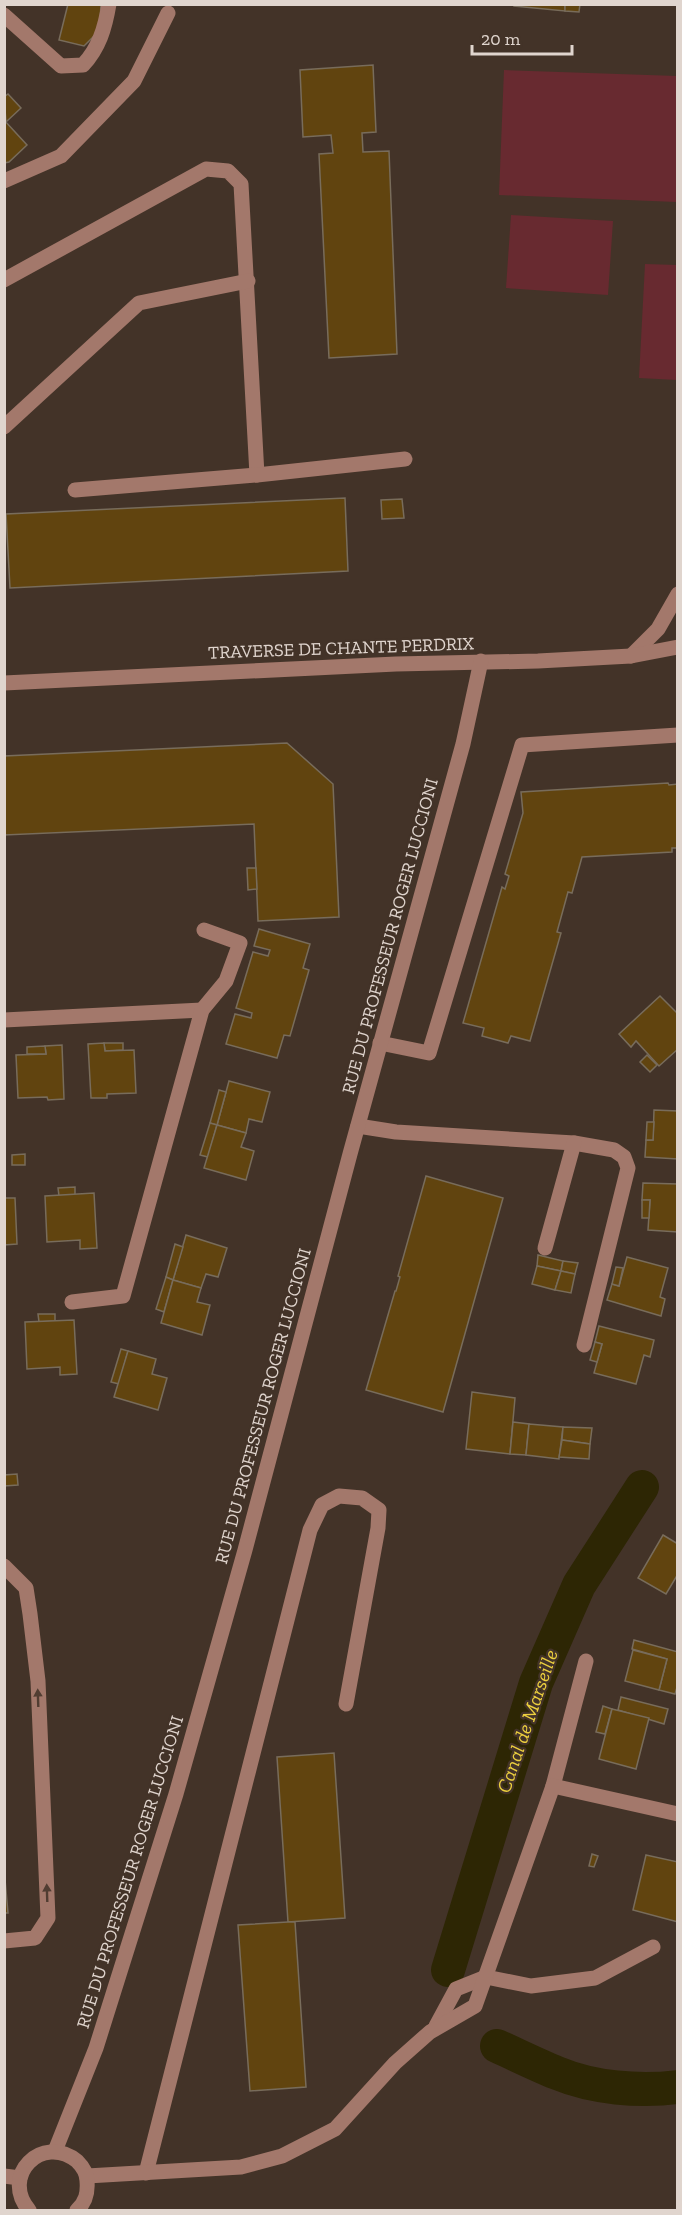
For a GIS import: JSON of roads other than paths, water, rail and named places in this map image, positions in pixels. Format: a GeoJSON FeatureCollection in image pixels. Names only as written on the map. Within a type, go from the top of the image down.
{"type":"FeatureCollection","features":[{"type":"Feature","properties":{"kind":"street"},"geometry":{"type":"LineString","coordinates":[[4,15],[61,66],[83,65],[95,52],[106,22],[109,4]]}},
{"type":"Feature","properties":{"kind":"street"},"geometry":{"type":"LineString","coordinates":[[4,181],[61,156],[134,81],[168,13]]}},
{"type":"Feature","properties":{"kind":"street"},"geometry":{"type":"LineString","coordinates":[[4,280],[206,169],[228,171],[241,184],[257,475]]}},
{"type":"Feature","properties":{"kind":"street"},"geometry":{"type":"LineString","coordinates":[[4,427],[139,303],[248,281]]}},
{"type":"Feature","properties":{"kind":"street"},"geometry":{"type":"LineString","coordinates":[[75,490],[257,475],[405,459]]}},
{"type":"Feature","properties":{"kind":"street"},"geometry":{"type":"LineString","coordinates":[[631,656],[658,629],[678,594]]}},
{"type":"Feature","properties":{"kind":"street","name":"TRAVERSE DE CHANTE PERDRIX"},"geometry":{"type":"LineString","coordinates":[[4,683],[538,661],[631,656],[678,647]]}},
{"type":"Feature","properties":{"kind":"street","name":"RUE DU PROFESSEUR ROGER LUCCIONI"},"geometry":{"type":"LineString","coordinates":[[55,2151],[96,2048],[176,1794],[245,1550],[380,1043],[463,744],[481,662]]}},
{"type":"Feature","properties":{"kind":"street"},"geometry":{"type":"LineString","coordinates":[[380,1043],[429,1053],[522,745],[678,735]]}},
{"type":"Feature","properties":{"kind":"street"},"geometry":{"type":"LineString","coordinates":[[72,1302],[123,1296],[202,1010],[226,981],[240,943],[204,930]]}},
{"type":"Feature","properties":{"kind":"street"},"geometry":{"type":"LineString","coordinates":[[4,1020],[202,1010]]}},
{"type":"Feature","properties":{"kind":"street"},"geometry":{"type":"LineString","coordinates":[[358,1126],[396,1132],[574,1143],[614,1150],[624,1157],[628,1168],[584,1345]]}},
{"type":"Feature","properties":{"kind":"street"},"geometry":{"type":"LineString","coordinates":[[545,1248],[574,1143]]}},
{"type":"Feature","properties":{"kind":"street"},"geometry":{"type":"LineString","coordinates":[[146,2173],[310,1530],[322,1505],[339,1496],[362,1498],[379,1510],[378,1528],[346,1704]]}},
{"type":"Feature","properties":{"kind":"street"},"geometry":{"type":"LineString","coordinates":[[4,1566],[26,1588],[30,1614],[38,1681],[48,1918],[35,1938],[4,1941]]}},
{"type":"Feature","properties":{"kind":"street"},"geometry":{"type":"LineString","coordinates":[[87,2176],[241,2167],[282,2156],[335,2129],[395,2063],[435,2027],[475,2006],[553,1786],[586,1661]]}},
{"type":"Feature","properties":{"kind":"street"},"geometry":{"type":"LineString","coordinates":[[553,1786],[678,1814]]}},
{"type":"Feature","properties":{"kind":"street"},"geometry":{"type":"LineString","coordinates":[[435,2027],[456,1989],[486,1977],[531,1986],[595,1978],[653,1947]]}},
{"type":"Feature","properties":{"kind":"street"},"geometry":{"type":"LineString","coordinates":[[29,2211],[12,2177],[33,2159],[43,2153],[55,2151],[69,2155],[80,2164],[87,2176],[88,2191],[83,2205],[77,2211]]}},
{"type":"Feature","properties":{"kind":"waterway","name":"Canal de Marseille"},"geometry":{"type":"LineString","coordinates":[[448,1970],[536,1683],[579,1585],[642,1487]]}},
{"type":"Feature","properties":{"kind":"waterway","name":"Canal de Marseille"},"geometry":{"type":"LineString","coordinates":[[497,2046],[557,2073],[586,2082],[632,2089],[678,2087]]}}]}
